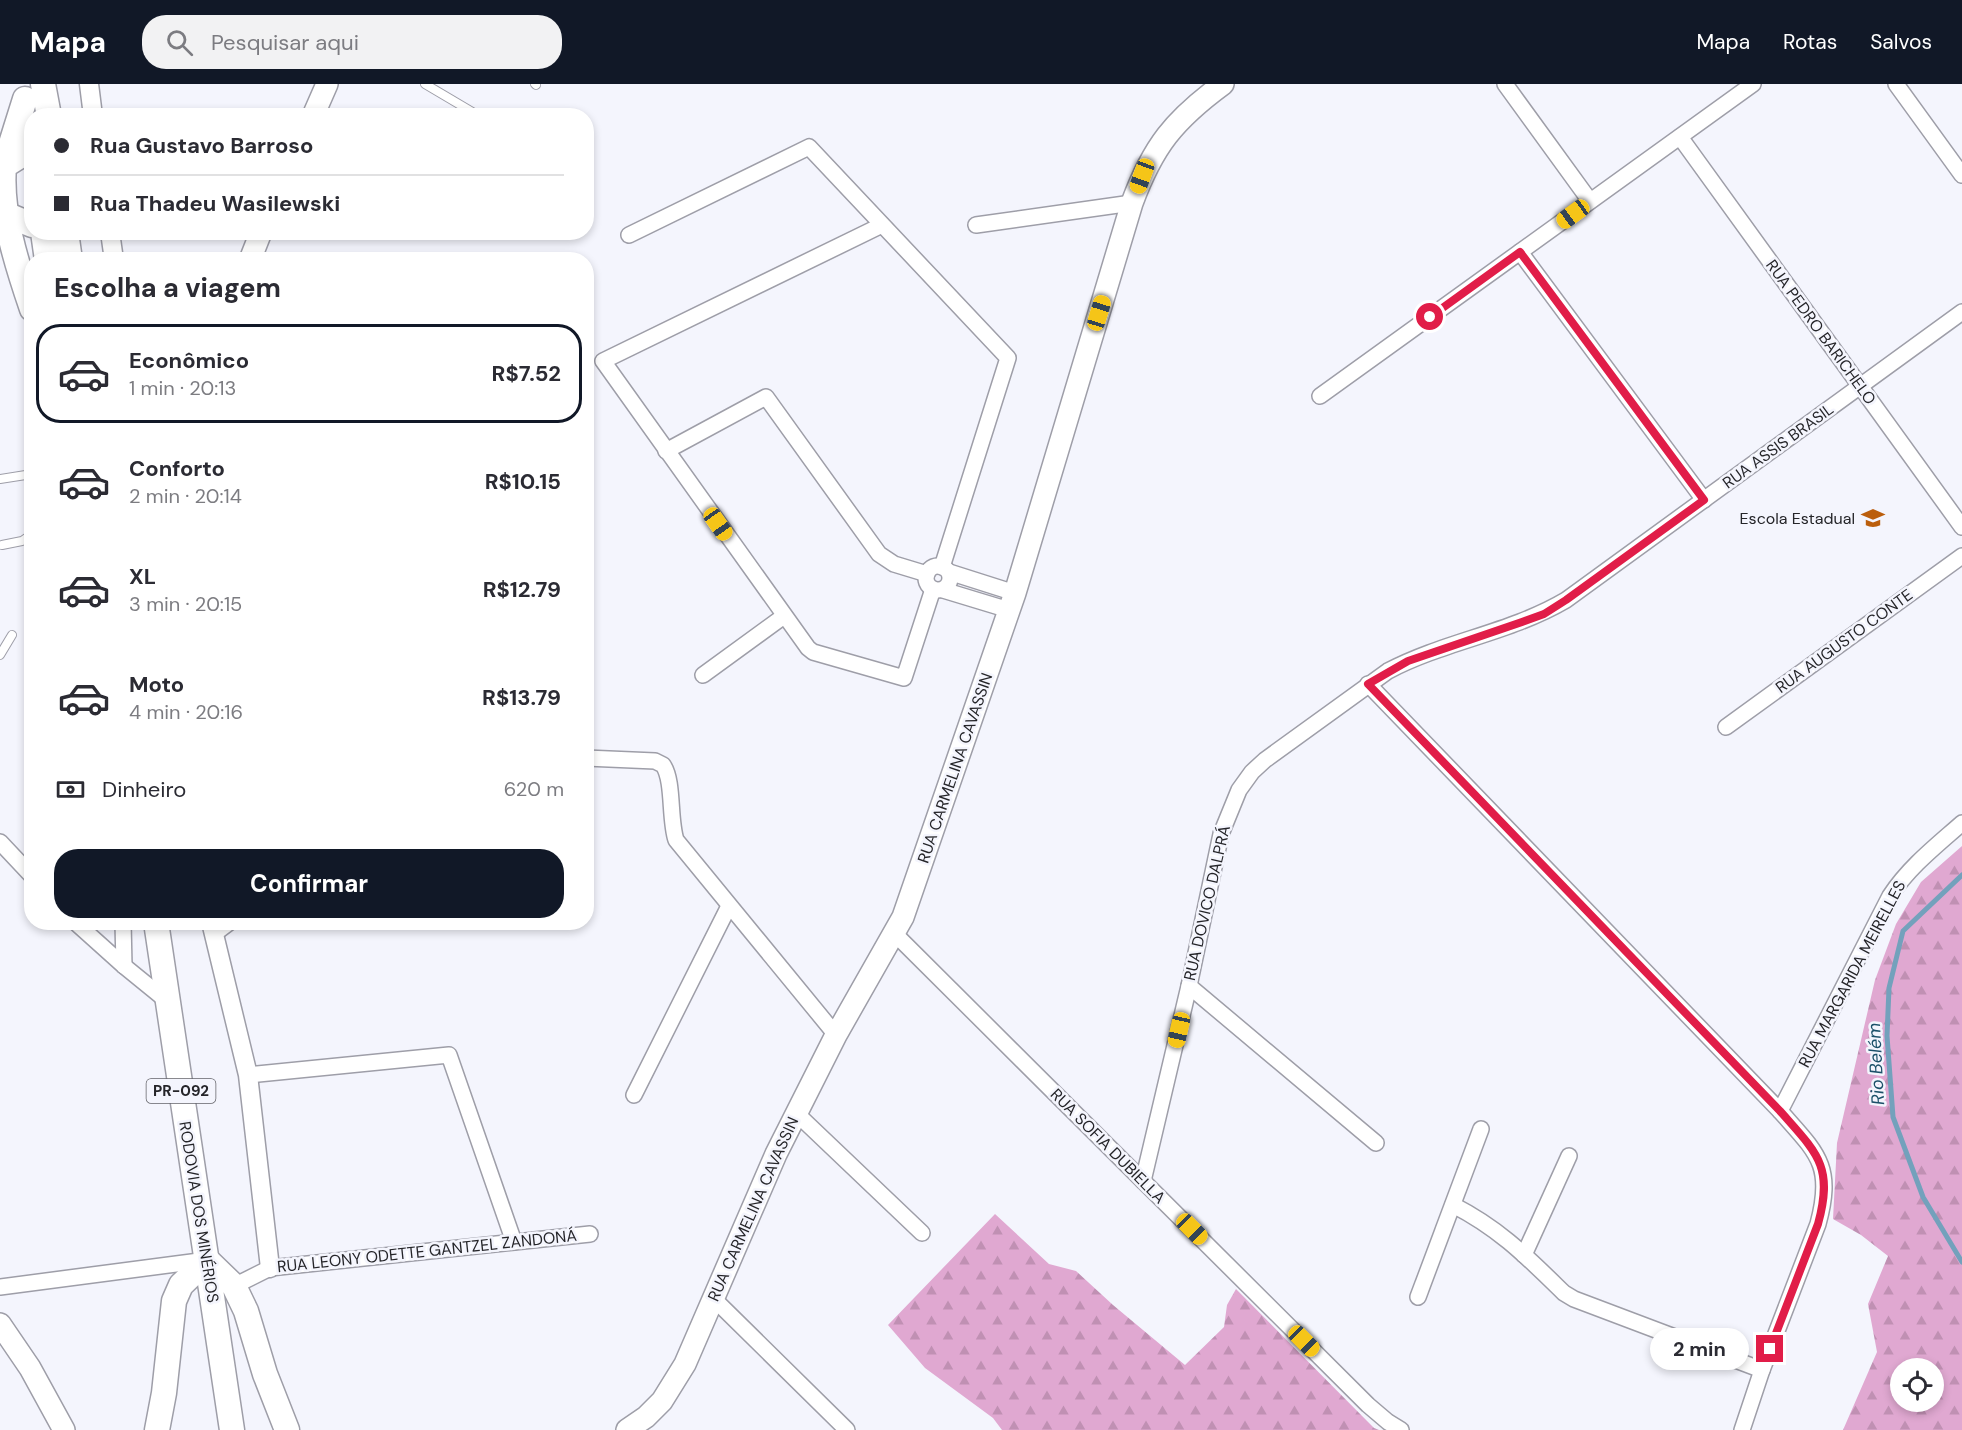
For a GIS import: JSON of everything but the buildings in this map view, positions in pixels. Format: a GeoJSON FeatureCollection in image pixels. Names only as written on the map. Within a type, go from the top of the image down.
{"type":"FeatureCollection","features":[{"type":"Feature","properties":{"kind":"main road"},"geometry":{"type":"LineString","coordinates":[[316,108],[327,84]]}},
{"type":"Feature","properties":{"kind":"main road","name":"RUA CARMELINA CAVASSIN"},"geometry":{"type":"LineString","coordinates":[[627,1430],[646,1417],[662,1401],[685,1364],[796,1113],[862,985],[895,934],[910,897],[1012,602],[1142,176],[1154,152],[1170,130],[1212,87]]}},
{"type":"Feature","properties":{"kind":"main road"},"geometry":{"type":"LineString","coordinates":[[30,89],[43,108]]}},
{"type":"Feature","properties":{"kind":"main road"},"geometry":{"type":"LineString","coordinates":[[30,89],[31,108]]}},
{"type":"Feature","properties":{"kind":"main road"},"geometry":{"type":"LineString","coordinates":[[24,286],[2,213],[0,182],[30,89]]}},
{"type":"Feature","properties":{"kind":"main road"},"geometry":{"type":"LineString","coordinates":[[4,166],[24,155]]}},
{"type":"Feature","properties":{"kind":"main road"},"geometry":{"type":"LineString","coordinates":[[2,213],[24,222]]}},
{"type":"Feature","properties":{"kind":"main road","name":"RODOVIA DOS MINÉRIOS"},"geometry":{"type":"LineString","coordinates":[[157,930],[232,1430]]}},
{"type":"Feature","properties":{"kind":"main road"},"geometry":{"type":"LineString","coordinates":[[157,1430],[164,1393],[174,1301],[181,1285],[207,1260],[234,1286],[246,1311],[265,1374],[287,1430]]}},
{"type":"Feature","properties":{"kind":"main road"},"geometry":{"type":"LineString","coordinates":[[0,1324],[30,1368],[64,1430]]}},
{"type":"Feature","properties":{"kind":"street"},"geometry":{"type":"LineString","coordinates":[[89,84],[92,108]]}},
{"type":"Feature","properties":{"kind":"street"},"geometry":{"type":"LineString","coordinates":[[1505,84],[1590,201]]}},
{"type":"Feature","properties":{"kind":"street"},"geometry":{"type":"LineString","coordinates":[[1320,396],[1753,84]]}},
{"type":"Feature","properties":{"kind":"street"},"geometry":{"type":"LineString","coordinates":[[1896,84],[1962,175]]}},
{"type":"Feature","properties":{"kind":"street","name":"RUA PEDRO BARICHELO"},"geometry":{"type":"LineString","coordinates":[[1680,137],[1962,527]]}},
{"type":"Feature","properties":{"kind":"street"},"geometry":{"type":"LineString","coordinates":[[0,142],[4,166]]}},
{"type":"Feature","properties":{"kind":"street"},"geometry":{"type":"LineString","coordinates":[[629,235],[808,147],[882,225],[1008,358],[945,570],[949,584],[938,590],[904,678],[813,652],[804,645],[603,361],[882,225]]}},
{"type":"Feature","properties":{"kind":"street"},"geometry":{"type":"LineString","coordinates":[[976,225],[1132,203]]}},
{"type":"Feature","properties":{"kind":"street"},"geometry":{"type":"LineString","coordinates":[[1520,252],[1704,500]]}},
{"type":"Feature","properties":{"kind":"street","name":"RUA ASSIS BRASIL"},"geometry":{"type":"LineString","coordinates":[[1368,684],[1408,661],[1544,614],[1962,312]]}},
{"type":"Feature","properties":{"kind":"street"},"geometry":{"type":"LineString","coordinates":[[666,451],[766,397],[879,554],[894,564],[927,574]]}},
{"type":"Feature","properties":{"kind":"street","name":"RUA AUGUSTO CONTE"},"geometry":{"type":"LineString","coordinates":[[1726,727],[1962,556]]}},
{"type":"Feature","properties":{"kind":"street"},"geometry":{"type":"LineString","coordinates":[[931,568],[945,570],[1012,602],[938,590],[926,581],[927,574],[931,568]]}},
{"type":"Feature","properties":{"kind":"street"},"geometry":{"type":"LineString","coordinates":[[703,675],[784,616]]}},
{"type":"Feature","properties":{"kind":"street"},"geometry":{"type":"LineString","coordinates":[[1368,684],[1780,1111],[1810,1145],[1821,1165],[1826,1185],[1824,1204],[1742,1430]]}},
{"type":"Feature","properties":{"kind":"street","name":"RUA DOVICO DALPRÁ"},"geometry":{"type":"LineString","coordinates":[[1143,1181],[1221,834],[1239,790],[1252,772],[1265,760],[1368,684]]}},
{"type":"Feature","properties":{"kind":"street"},"geometry":{"type":"LineString","coordinates":[[594,758],[655,761],[663,765],[668,773],[672,823],[676,840],[836,1035]]}},
{"type":"Feature","properties":{"kind":"street","name":"RUA MARGARIDA MEIRELLES"},"geometry":{"type":"LineString","coordinates":[[1780,1111],[1900,879],[1962,823]]}},
{"type":"Feature","properties":{"kind":"street"},"geometry":{"type":"LineString","coordinates":[[0,842],[24,868]]}},
{"type":"Feature","properties":{"kind":"street"},"geometry":{"type":"LineString","coordinates":[[634,1095],[729,906]]}},
{"type":"Feature","properties":{"kind":"street"},"geometry":{"type":"LineString","coordinates":[[84,930],[167,1001]]}},
{"type":"Feature","properties":{"kind":"street"},"geometry":{"type":"LineString","coordinates":[[123,930],[124,966]]}},
{"type":"Feature","properties":{"kind":"street"},"geometry":{"type":"LineString","coordinates":[[213,930],[248,1075],[270,1268]]}},
{"type":"Feature","properties":{"kind":"street","name":"RUA SOFIA DUBIELLA"},"geometry":{"type":"LineString","coordinates":[[895,934],[1368,1405],[1401,1430]]}},
{"type":"Feature","properties":{"kind":"street"},"geometry":{"type":"LineString","coordinates":[[1188,986],[1376,1143]]}},
{"type":"Feature","properties":{"kind":"street"},"geometry":{"type":"LineString","coordinates":[[248,1075],[449,1055],[514,1242]]}},
{"type":"Feature","properties":{"kind":"street"},"geometry":{"type":"LineString","coordinates":[[796,1113],[922,1233]]}},
{"type":"Feature","properties":{"kind":"street"},"geometry":{"type":"LineString","coordinates":[[1418,1297],[1481,1129]]}},
{"type":"Feature","properties":{"kind":"street"},"geometry":{"type":"LineString","coordinates":[[1524,1255],[1569,1156]]}},
{"type":"Feature","properties":{"kind":"street"},"geometry":{"type":"LineString","coordinates":[[1453,1205],[1501,1234],[1564,1293],[1574,1299],[1762,1370]]}},
{"type":"Feature","properties":{"kind":"street","name":"RUA LEONY ODETTE GANTZEL ZANDONÁ"},"geometry":{"type":"LineString","coordinates":[[234,1286],[270,1268],[590,1234]]}},
{"type":"Feature","properties":{"kind":"street"},"geometry":{"type":"LineString","coordinates":[[0,1287],[207,1260]]}},
{"type":"Feature","properties":{"kind":"street"},"geometry":{"type":"LineString","coordinates":[[713,1298],[847,1430]]}},
{"type":"Feature","properties":{"kind":"lane"},"geometry":{"type":"LineString","coordinates":[[425,84],[466,108]]}},
{"type":"Feature","properties":{"kind":"lane"},"geometry":{"type":"LineString","coordinates":[[0,479],[24,475]]}},
{"type":"Feature","properties":{"kind":"lane"},"geometry":{"type":"LineString","coordinates":[[2,545],[24,540]]}},
{"type":"Feature","properties":{"kind":"lane"},"geometry":{"type":"LineString","coordinates":[[0,655],[12,634]]}},
{"type":"Feature","properties":{"kind":"green space"},"geometry":{"type":"Polygon","coordinates":[[[1962,846],[1962,1430],[1843,1430],[1877,1352],[1868,1304],[1888,1256],[1861,1235],[1833,1219],[1837,1143],[1875,980],[1896,924],[1921,882],[1962,846]]]}},
{"type":"Feature","properties":{"kind":"green space"},"geometry":{"type":"Polygon","coordinates":[[[995,1214],[1049,1264],[1076,1271],[1185,1365],[1224,1327],[1227,1305],[1236,1289],[1374,1428],[1379,1430],[1002,1430],[993,1418],[925,1368],[888,1325],[995,1214]]]}},
{"type":"Feature","properties":{"kind":"waterway","name":"Rio Belém"},"geometry":{"type":"LineString","coordinates":[[1962,875],[1903,931],[1889,988],[1887,1036],[1893,1117],[1923,1197],[1962,1262]]}},
{"type":"Feature","properties":{"kind":"place","name":"Escola Estadual"},"geometry":{"type":"Point","coordinates":[1873,518]}},
{"type":"Feature","properties":{"kind":"route"},"geometry":{"type":"LineString","coordinates":[[1430,317],[1520,252],[1704,500],[1544,614],[1408,661],[1368,684],[1780,1111],[1810,1145],[1821,1165],[1826,1185],[1824,1204],[1770,1349]]}}]}
